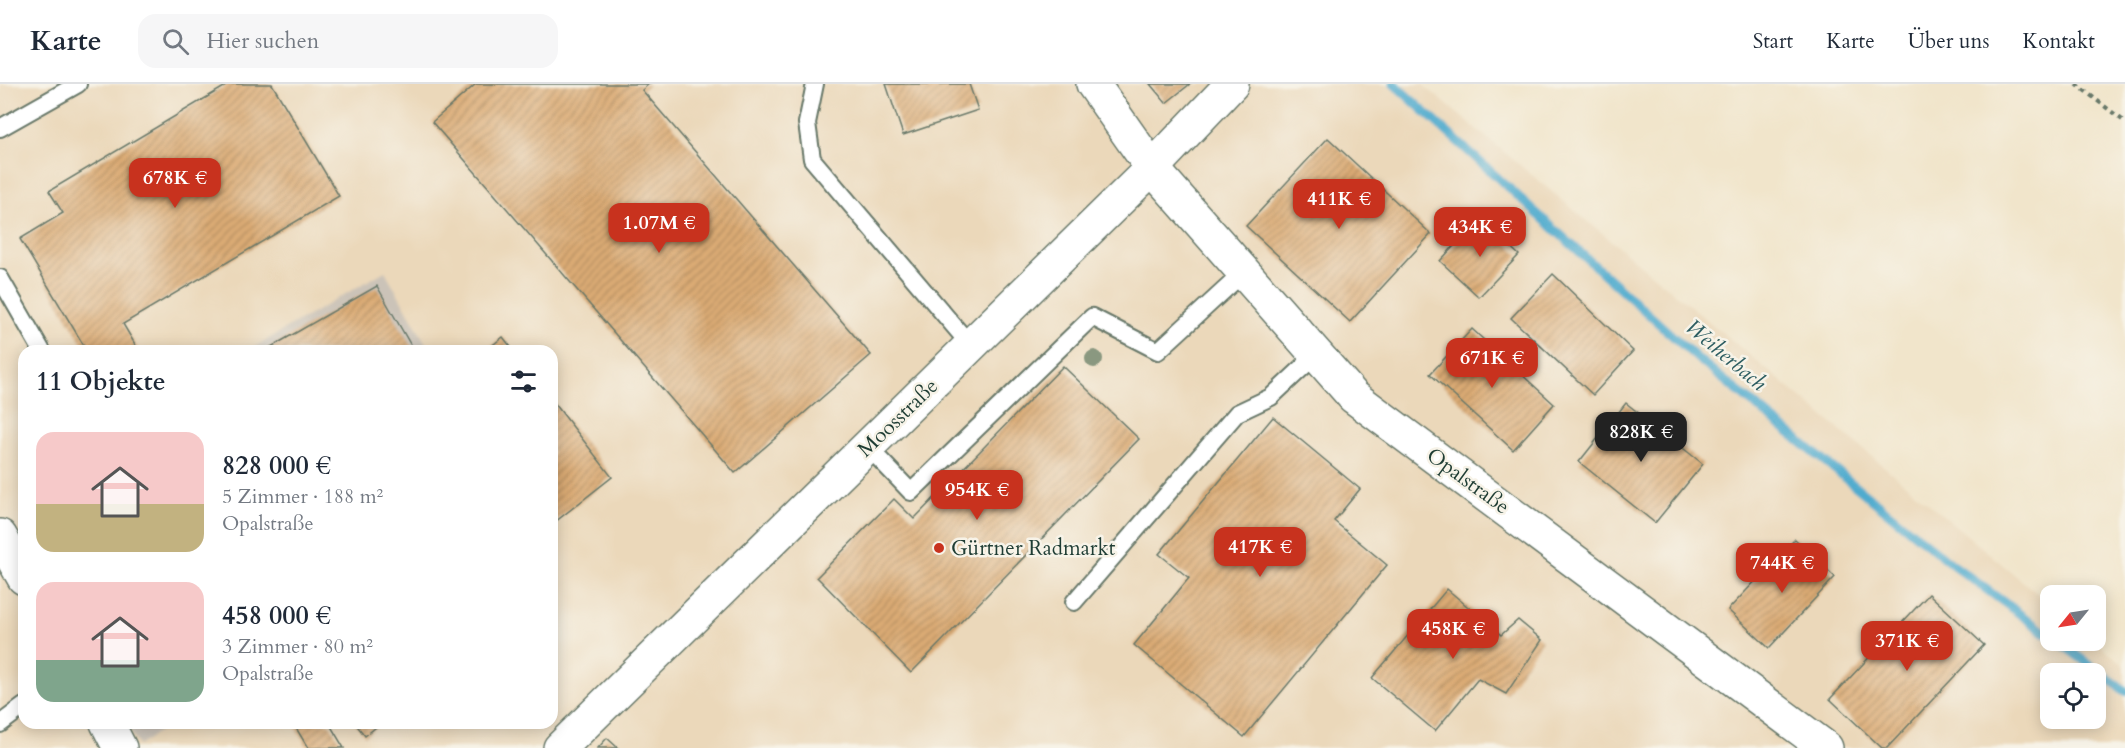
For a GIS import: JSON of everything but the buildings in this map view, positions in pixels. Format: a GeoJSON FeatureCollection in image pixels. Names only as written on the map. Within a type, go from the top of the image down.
{"type":"FeatureCollection","features":[{"type":"Feature","properties":{"kind":"street","name":"Opalstraße"},"geometry":{"type":"LineString","coordinates":[[1093,84],[1152,168],[1354,397],[1826,748]]}},
{"type":"Feature","properties":{"kind":"street","name":"Moosstraße"},"geometry":{"type":"LineString","coordinates":[[560,748],[1152,168],[1232,84]]}},
{"type":"Feature","properties":{"kind":"street"},"geometry":{"type":"LineString","coordinates":[[0,536],[18,568]]}},
{"type":"Feature","properties":{"kind":"street"},"geometry":{"type":"LineString","coordinates":[[109,729],[120,748]]}},
{"type":"Feature","properties":{"kind":"lane"},"geometry":{"type":"LineString","coordinates":[[0,128],[78,84]]}},
{"type":"Feature","properties":{"kind":"lane"},"geometry":{"type":"LineString","coordinates":[[815,84],[807,123],[812,159],[971,346]]}},
{"type":"Feature","properties":{"kind":"lane"},"geometry":{"type":"LineString","coordinates":[[868,447],[911,492],[1092,317],[1158,351],[1244,272]]}},
{"type":"Feature","properties":{"kind":"lane"},"geometry":{"type":"LineString","coordinates":[[0,278],[39,345]]}},
{"type":"Feature","properties":{"kind":"lane"},"geometry":{"type":"LineString","coordinates":[[1074,602],[1237,413],[1271,397],[1317,354]]}},
{"type":"Feature","properties":{"kind":"lane"},"geometry":{"type":"LineString","coordinates":[[0,724],[18,710]]}},
{"type":"Feature","properties":{"kind":"path"},"geometry":{"type":"LineString","coordinates":[[2076,84],[2125,123]]}},
{"type":"Feature","properties":{"kind":"shaded area"},"geometry":{"type":"Polygon","coordinates":[[[0,84],[1422,84],[2040,596],[2040,651],[2106,650],[2125,666],[2125,748],[0,748],[0,84]]]}},
{"type":"Feature","properties":{"kind":"shaded area"},"geometry":{"type":"Polygon","coordinates":[[[385,271],[427,345],[258,345],[385,271]]]}},
{"type":"Feature","properties":{"kind":"shaded area"},"geometry":{"type":"Polygon","coordinates":[[[129,729],[162,729],[139,746],[129,729]]]}},
{"type":"Feature","properties":{"kind":"waterway","name":"Weiherbach"},"geometry":{"type":"LineString","coordinates":[[1394,84],[1698,359],[1953,565],[2040,629]]}},
{"type":"Feature","properties":{"kind":"waterway","name":"Weiherbach"},"geometry":{"type":"LineString","coordinates":[[2071,651],[2125,691]]}},
{"type":"Feature","properties":{"kind":"place","name":"Gürtner Radmarkt"},"geometry":{"type":"Point","coordinates":[939,548]}}]}
